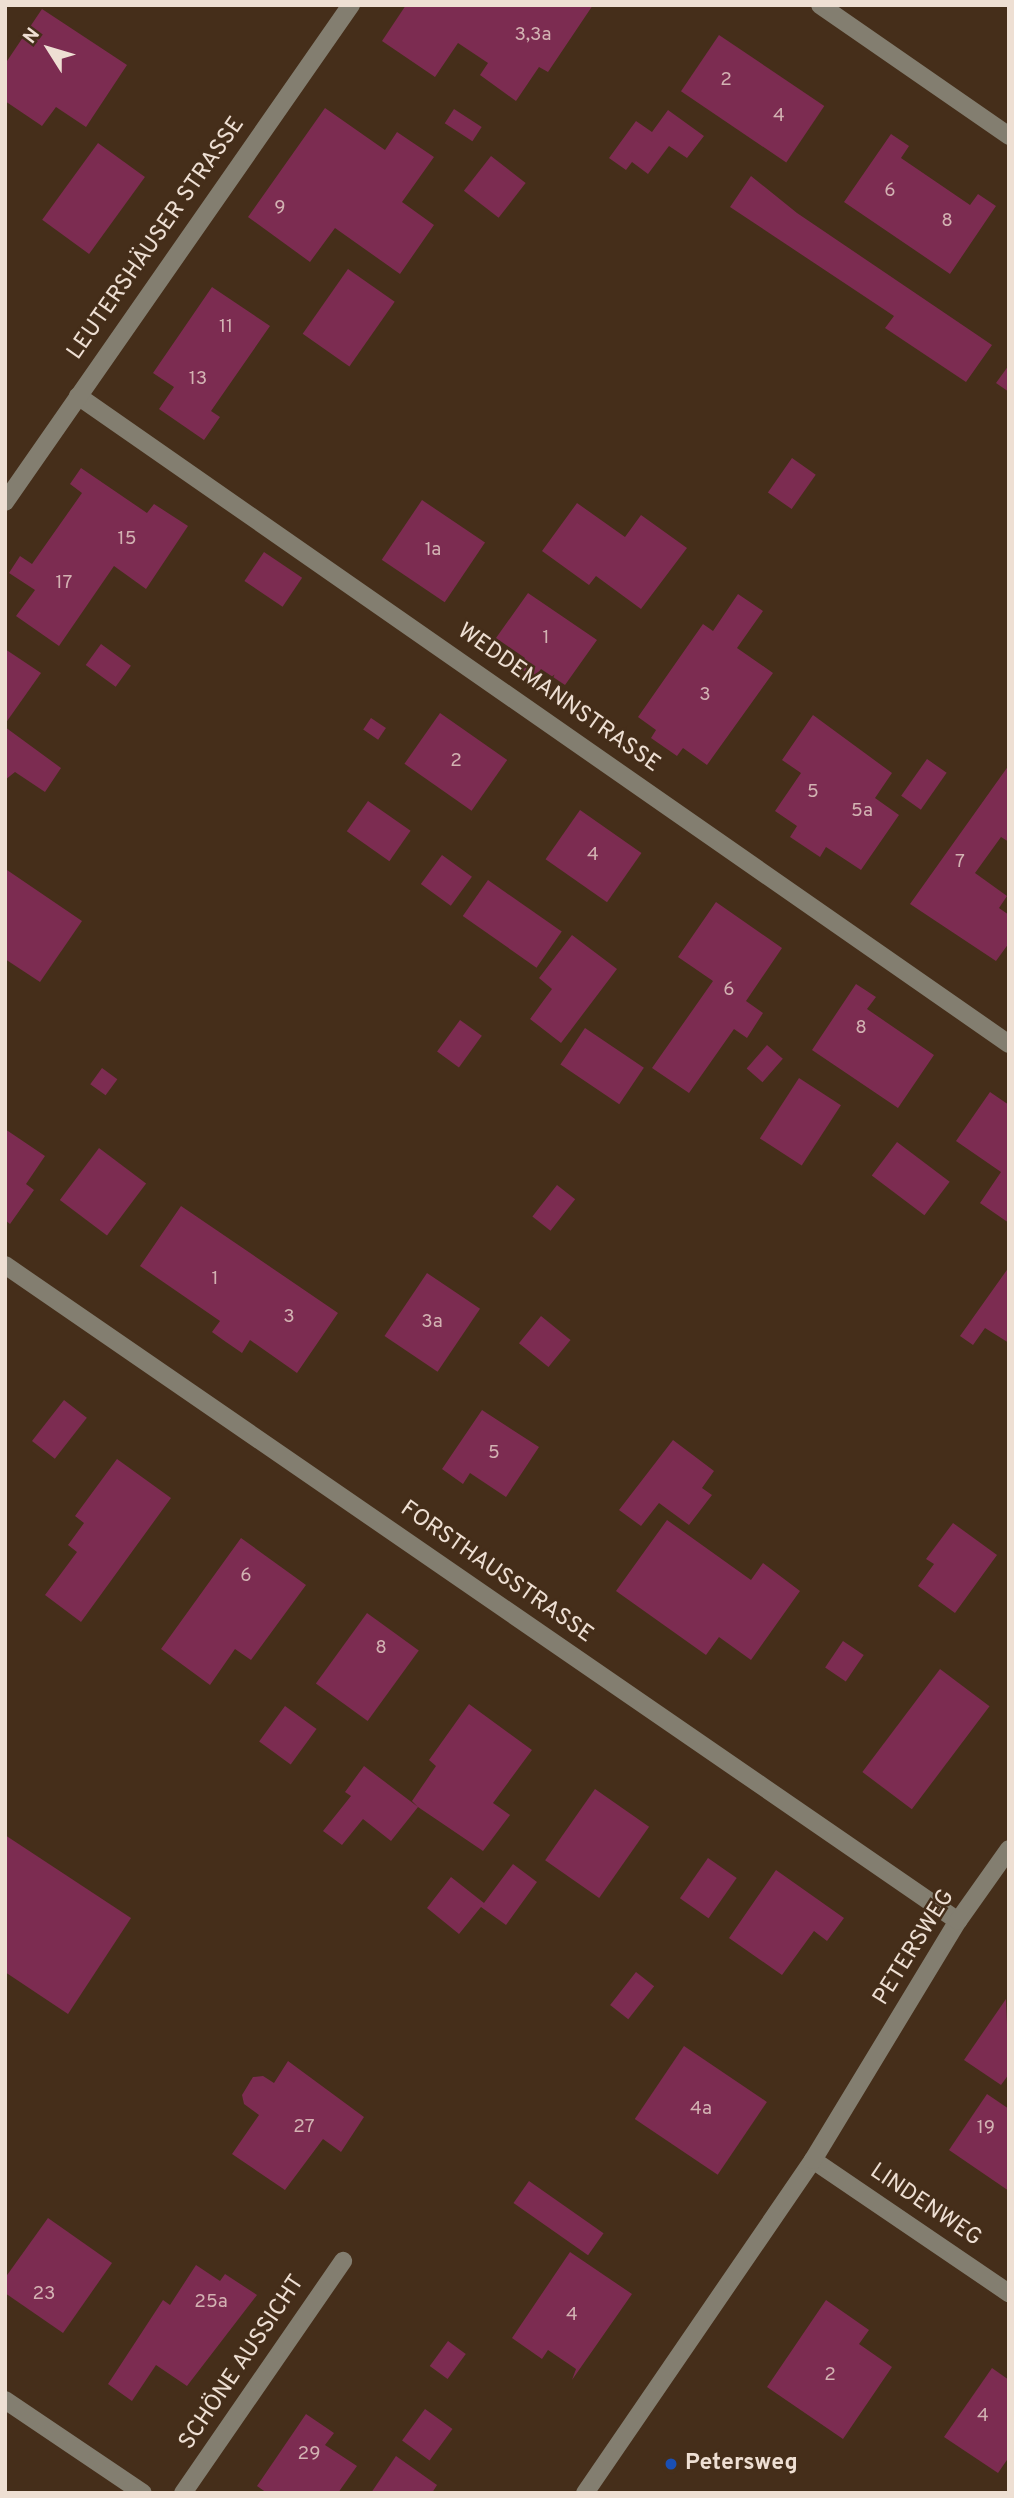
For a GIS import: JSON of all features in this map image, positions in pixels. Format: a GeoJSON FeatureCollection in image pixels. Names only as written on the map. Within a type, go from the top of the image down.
{"type":"FeatureCollection","features":[{"type":"Feature","properties":{"kind":"street","name":"LEUTERSHÄUSER STRASSE"},"geometry":{"type":"LineString","coordinates":[[5,502],[351,5]]}},
{"type":"Feature","properties":{"kind":"street"},"geometry":{"type":"LineString","coordinates":[[820,5],[1009,136]]}},
{"type":"Feature","properties":{"kind":"street","name":"WEDDEMANNSTRASSE"},"geometry":{"type":"LineString","coordinates":[[78,396],[1009,1044]]}},
{"type":"Feature","properties":{"kind":"street","name":"FORSTHAUSSTRASSE"},"geometry":{"type":"LineString","coordinates":[[5,1265],[958,1921]]}},
{"type":"Feature","properties":{"kind":"street","name":"PETERSWEG"},"geometry":{"type":"LineString","coordinates":[[585,2493],[813,2160],[958,1921],[1009,1849]]}},
{"type":"Feature","properties":{"kind":"street","name":"LINDENWEG"},"geometry":{"type":"LineString","coordinates":[[813,2160],[1009,2293]]}},
{"type":"Feature","properties":{"kind":"street","name":"SCHÖNE AUSSICHT"},"geometry":{"type":"LineString","coordinates":[[184,2493],[343,2261]]}},
{"type":"Feature","properties":{"kind":"street"},"geometry":{"type":"LineString","coordinates":[[5,2400],[143,2493]]}},
{"type":"Feature","properties":{"kind":"building"},"geometry":{"type":"Polygon","coordinates":[[[406,5],[593,5],[548,72],[539,67],[516,101],[480,75],[488,63],[458,43],[435,77],[382,41],[406,5]]]}},
{"type":"Feature","properties":{"kind":"building"},"geometry":{"type":"Polygon","coordinates":[[[42,9],[127,65],[86,127],[56,107],[42,126],[5,101],[5,64],[42,9]]]}},
{"type":"Feature","properties":{"kind":"building"},"geometry":{"type":"Polygon","coordinates":[[[719,35],[824,106],[786,162],[681,91],[719,35]]]}},
{"type":"Feature","properties":{"kind":"building"},"geometry":{"type":"Polygon","coordinates":[[[325,108],[385,150],[397,132],[434,157],[402,202],[434,225],[400,274],[335,228],[310,262],[248,217],[325,108]]]}},
{"type":"Feature","properties":{"kind":"building"},"geometry":{"type":"Polygon","coordinates":[[[454,109],[482,127],[472,141],[445,123],[454,109]]]}},
{"type":"Feature","properties":{"kind":"building"},"geometry":{"type":"Polygon","coordinates":[[[668,110],[704,136],[687,158],[669,146],[648,174],[632,162],[626,170],[609,158],[636,121],[652,132],[668,110]]]}},
{"type":"Feature","properties":{"kind":"building"},"geometry":{"type":"Polygon","coordinates":[[[891,134],[909,146],[901,158],[970,205],[978,194],[996,206],[950,274],[844,202],[891,134]]]}},
{"type":"Feature","properties":{"kind":"building"},"geometry":{"type":"Polygon","coordinates":[[[98,143],[145,177],[89,254],[42,220],[98,143]]]}},
{"type":"Feature","properties":{"kind":"building"},"geometry":{"type":"Polygon","coordinates":[[[491,156],[526,183],[499,218],[464,191],[491,156]]]}},
{"type":"Feature","properties":{"kind":"building"},"geometry":{"type":"Polygon","coordinates":[[[751,176],[797,213],[992,345],[966,382],[885,328],[894,316],[730,207],[751,176]]]}},
{"type":"Feature","properties":{"kind":"building"},"geometry":{"type":"Polygon","coordinates":[[[348,269],[395,302],[349,366],[303,334],[348,269]]]}},
{"type":"Feature","properties":{"kind":"building"},"geometry":{"type":"Polygon","coordinates":[[[212,287],[270,326],[211,411],[220,417],[204,440],[159,409],[174,387],[153,373],[212,287]]]}},
{"type":"Feature","properties":{"kind":"building"},"geometry":{"type":"Polygon","coordinates":[[[1009,365],[1009,392],[996,383],[1009,365]]]}},
{"type":"Feature","properties":{"kind":"building"},"geometry":{"type":"Polygon","coordinates":[[[792,458],[816,475],[792,509],[768,492],[792,458]]]}},
{"type":"Feature","properties":{"kind":"building"},"geometry":{"type":"Polygon","coordinates":[[[81,468],[147,513],[154,504],[188,526],[146,589],[114,566],[59,646],[16,616],[35,590],[9,573],[20,556],[32,564],[82,493],[70,484],[81,468]]]}},
{"type":"Feature","properties":{"kind":"building"},"geometry":{"type":"Polygon","coordinates":[[[422,500],[485,542],[445,602],[382,560],[422,500]]]}},
{"type":"Feature","properties":{"kind":"building"},"geometry":{"type":"Polygon","coordinates":[[[577,503],[625,537],[641,515],[687,548],[641,609],[596,576],[589,585],[542,551],[577,503]]]}},
{"type":"Feature","properties":{"kind":"building"},"geometry":{"type":"Polygon","coordinates":[[[264,552],[302,578],[283,607],[244,581],[264,552]]]}},
{"type":"Feature","properties":{"kind":"building"},"geometry":{"type":"Polygon","coordinates":[[[528,593],[597,640],[565,685],[541,669],[534,678],[519,667],[525,658],[496,638],[528,593]]]}},
{"type":"Feature","properties":{"kind":"building"},"geometry":{"type":"Polygon","coordinates":[[[738,594],[763,611],[737,648],[773,673],[707,765],[683,748],[677,756],[651,738],[656,730],[638,717],[703,624],[713,631],[738,594]]]}},
{"type":"Feature","properties":{"kind":"building"},"geometry":{"type":"Polygon","coordinates":[[[101,644],[131,666],[116,687],[86,665],[101,644]]]}},
{"type":"Feature","properties":{"kind":"building"},"geometry":{"type":"Polygon","coordinates":[[[5,649],[41,673],[5,724],[5,649]]]}},
{"type":"Feature","properties":{"kind":"building"},"geometry":{"type":"Polygon","coordinates":[[[440,713],[507,760],[472,811],[404,764],[440,713]]]}},
{"type":"Feature","properties":{"kind":"building"},"geometry":{"type":"Polygon","coordinates":[[[813,715],[892,773],[875,798],[899,815],[861,870],[826,847],[820,857],[790,837],[797,826],[775,811],[801,773],[782,760],[813,715]]]}},
{"type":"Feature","properties":{"kind":"building"},"geometry":{"type":"Polygon","coordinates":[[[371,718],[386,728],[378,740],[363,730],[371,718]]]}},
{"type":"Feature","properties":{"kind":"building"},"geometry":{"type":"Polygon","coordinates":[[[5,727],[61,768],[45,792],[15,772],[5,780],[5,727]]]}},
{"type":"Feature","properties":{"kind":"building"},"geometry":{"type":"Polygon","coordinates":[[[927,759],[947,773],[921,810],[901,796],[927,759]]]}},
{"type":"Feature","properties":{"kind":"building"},"geometry":{"type":"Polygon","coordinates":[[[1009,765],[1009,842],[1001,837],[975,873],[1007,896],[999,908],[1009,915],[1009,943],[996,961],[910,904],[1009,765]]]}},
{"type":"Feature","properties":{"kind":"building"},"geometry":{"type":"Polygon","coordinates":[[[368,801],[411,831],[389,861],[347,831],[368,801]]]}},
{"type":"Feature","properties":{"kind":"building"},"geometry":{"type":"Polygon","coordinates":[[[580,810],[641,853],[607,902],[546,859],[580,810]]]}},
{"type":"Feature","properties":{"kind":"building"},"geometry":{"type":"Polygon","coordinates":[[[442,855],[472,877],[451,906],[421,884],[442,855]]]}},
{"type":"Feature","properties":{"kind":"building"},"geometry":{"type":"Polygon","coordinates":[[[7,870],[82,921],[40,982],[5,959],[7,870]]]}},
{"type":"Feature","properties":{"kind":"building"},"geometry":{"type":"Polygon","coordinates":[[[488,880],[562,932],[536,968],[463,916],[488,880]]]}},
{"type":"Feature","properties":{"kind":"building"},"geometry":{"type":"Polygon","coordinates":[[[716,902],[782,948],[746,1001],[763,1013],[747,1038],[734,1029],[689,1093],[652,1068],[713,981],[678,957],[716,902]]]}},
{"type":"Feature","properties":{"kind":"building"},"geometry":{"type":"Polygon","coordinates":[[[572,935],[617,969],[561,1043],[530,1019],[552,989],[539,978],[572,935]]]}},
{"type":"Feature","properties":{"kind":"building"},"geometry":{"type":"Polygon","coordinates":[[[856,984],[876,997],[867,1009],[934,1055],[898,1108],[812,1050],[856,984]]]}},
{"type":"Feature","properties":{"kind":"building"},"geometry":{"type":"Polygon","coordinates":[[[460,1020],[482,1036],[459,1067],[437,1052],[460,1020]]]}},
{"type":"Feature","properties":{"kind":"building"},"geometry":{"type":"Polygon","coordinates":[[[585,1028],[644,1068],[619,1104],[560,1064],[585,1028]]]}},
{"type":"Feature","properties":{"kind":"building"},"geometry":{"type":"Polygon","coordinates":[[[767,1045],[783,1059],[763,1082],[747,1068],[767,1045]]]}},
{"type":"Feature","properties":{"kind":"building"},"geometry":{"type":"Polygon","coordinates":[[[102,1068],[117,1079],[106,1095],[90,1084],[102,1068]]]}},
{"type":"Feature","properties":{"kind":"building"},"geometry":{"type":"Polygon","coordinates":[[[799,1078],[841,1105],[802,1166],[760,1138],[799,1078]]]}},
{"type":"Feature","properties":{"kind":"building"},"geometry":{"type":"Polygon","coordinates":[[[990,1092],[1009,1105],[1009,1223],[980,1203],[1001,1172],[956,1141],[990,1092]]]}},
{"type":"Feature","properties":{"kind":"building"},"geometry":{"type":"Polygon","coordinates":[[[5,1129],[45,1156],[26,1184],[34,1190],[10,1224],[5,1220],[5,1129]]]}},
{"type":"Feature","properties":{"kind":"building"},"geometry":{"type":"Polygon","coordinates":[[[897,1142],[950,1182],[924,1215],[872,1176],[897,1142]]]}},
{"type":"Feature","properties":{"kind":"building"},"geometry":{"type":"Polygon","coordinates":[[[99,1148],[146,1184],[107,1235],[60,1200],[99,1148]]]}},
{"type":"Feature","properties":{"kind":"building"},"geometry":{"type":"Polygon","coordinates":[[[557,1185],[575,1199],[550,1231],[532,1217],[557,1185]]]}},
{"type":"Feature","properties":{"kind":"building"},"geometry":{"type":"Polygon","coordinates":[[[181,1206],[338,1313],[297,1373],[250,1340],[242,1353],[212,1332],[220,1321],[140,1266],[181,1206]]]}},
{"type":"Feature","properties":{"kind":"building"},"geometry":{"type":"Polygon","coordinates":[[[1009,1267],[1009,1343],[985,1328],[973,1345],[960,1336],[1009,1267]]]}},
{"type":"Feature","properties":{"kind":"building"},"geometry":{"type":"Polygon","coordinates":[[[427,1273],[480,1309],[438,1372],[385,1336],[427,1273]]]}},
{"type":"Feature","properties":{"kind":"building"},"geometry":{"type":"Polygon","coordinates":[[[541,1316],[571,1340],[549,1367],[519,1343],[541,1316]]]}},
{"type":"Feature","properties":{"kind":"building"},"geometry":{"type":"Polygon","coordinates":[[[64,1400],[87,1418],[55,1459],[32,1441],[64,1400]]]}},
{"type":"Feature","properties":{"kind":"building"},"geometry":{"type":"Polygon","coordinates":[[[482,1410],[539,1447],[506,1497],[470,1473],[463,1484],[442,1469],[482,1410]]]}},
{"type":"Feature","properties":{"kind":"building"},"geometry":{"type":"Polygon","coordinates":[[[673,1440],[714,1471],[702,1488],[712,1495],[689,1525],[659,1503],[641,1526],[619,1510],[673,1440]]]}},
{"type":"Feature","properties":{"kind":"building"},"geometry":{"type":"Polygon","coordinates":[[[117,1459],[171,1498],[81,1622],[45,1595],[77,1552],[68,1545],[84,1523],[75,1516],[117,1459]]]}},
{"type":"Feature","properties":{"kind":"building"},"geometry":{"type":"Polygon","coordinates":[[[667,1520],[751,1580],[763,1563],[800,1591],[751,1660],[719,1637],[706,1655],[616,1591],[667,1520]]]}},
{"type":"Feature","properties":{"kind":"building"},"geometry":{"type":"Polygon","coordinates":[[[953,1523],[997,1555],[955,1613],[918,1586],[934,1564],[926,1559],[953,1523]]]}},
{"type":"Feature","properties":{"kind":"building"},"geometry":{"type":"Polygon","coordinates":[[[241,1538],[306,1585],[251,1660],[235,1649],[210,1685],[161,1649],[241,1538]]]}},
{"type":"Feature","properties":{"kind":"building"},"geometry":{"type":"Polygon","coordinates":[[[367,1613],[419,1651],[368,1721],[316,1683],[367,1613]]]}},
{"type":"Feature","properties":{"kind":"building"},"geometry":{"type":"Polygon","coordinates":[[[843,1641],[864,1655],[846,1682],[825,1668],[843,1641]]]}},
{"type":"Feature","properties":{"kind":"building"},"geometry":{"type":"Polygon","coordinates":[[[940,1669],[990,1706],[912,1809],[862,1772],[940,1669]]]}},
{"type":"Feature","properties":{"kind":"building"},"geometry":{"type":"Polygon","coordinates":[[[469,1704],[532,1750],[493,1803],[510,1815],[483,1851],[412,1801],[436,1766],[429,1760],[469,1704]]]}},
{"type":"Feature","properties":{"kind":"building"},"geometry":{"type":"Polygon","coordinates":[[[285,1706],[317,1729],[291,1765],[259,1742],[285,1706]]]}},
{"type":"Feature","properties":{"kind":"building"},"geometry":{"type":"Polygon","coordinates":[[[364,1766],[418,1807],[391,1841],[363,1819],[342,1845],[323,1831],[351,1796],[345,1792],[364,1766]]]}},
{"type":"Feature","properties":{"kind":"building"},"geometry":{"type":"Polygon","coordinates":[[[595,1789],[649,1827],[599,1898],[545,1860],[595,1789]]]}},
{"type":"Feature","properties":{"kind":"building"},"geometry":{"type":"Polygon","coordinates":[[[5,1835],[131,1918],[68,2014],[5,1972],[5,1835]]]}},
{"type":"Feature","properties":{"kind":"building"},"geometry":{"type":"Polygon","coordinates":[[[708,1858],[737,1878],[709,1918],[680,1898],[708,1858]]]}},
{"type":"Feature","properties":{"kind":"building"},"geometry":{"type":"Polygon","coordinates":[[[513,1864],[537,1882],[506,1925],[481,1907],[459,1934],[427,1908],[451,1877],[484,1903],[513,1864]]]}},
{"type":"Feature","properties":{"kind":"building"},"geometry":{"type":"Polygon","coordinates":[[[776,1870],[844,1918],[827,1941],[814,1931],[782,1975],[729,1938],[776,1870]]]}},
{"type":"Feature","properties":{"kind":"building"},"geometry":{"type":"Polygon","coordinates":[[[636,1972],[654,1986],[628,2019],[610,2005],[636,1972]]]}},
{"type":"Feature","properties":{"kind":"building"},"geometry":{"type":"Polygon","coordinates":[[[1006,1999],[1009,2074],[1001,2085],[964,2060],[1006,1999]]]}},
{"type":"Feature","properties":{"kind":"building"},"geometry":{"type":"Polygon","coordinates":[[[684,2046],[767,2102],[718,2175],[635,2119],[684,2046]]]}},
{"type":"Feature","properties":{"kind":"building"},"geometry":{"type":"Polygon","coordinates":[[[288,2061],[364,2117],[341,2152],[323,2139],[285,2190],[232,2154],[259,2115],[244,2104],[242,2095],[253,2077],[263,2076],[274,2083],[288,2061]]]}},
{"type":"Feature","properties":{"kind":"building"},"geometry":{"type":"Polygon","coordinates":[[[987,2094],[1009,2109],[1009,2191],[949,2150],[987,2094]]]}},
{"type":"Feature","properties":{"kind":"building"},"geometry":{"type":"Polygon","coordinates":[[[529,2181],[604,2233],[588,2255],[514,2203],[529,2181]]]}},
{"type":"Feature","properties":{"kind":"building"},"geometry":{"type":"Polygon","coordinates":[[[48,2218],[112,2263],[63,2333],[5,2293],[5,2278],[48,2218]]]}},
{"type":"Feature","properties":{"kind":"building"},"geometry":{"type":"Polygon","coordinates":[[[570,2252],[632,2294],[572,2380],[576,2369],[548,2350],[542,2359],[512,2338],[570,2252]]]}},
{"type":"Feature","properties":{"kind":"building"},"geometry":{"type":"Polygon","coordinates":[[[196,2265],[220,2281],[225,2274],[257,2295],[187,2386],[156,2365],[132,2401],[108,2384],[163,2300],[170,2305],[196,2265]]]}},
{"type":"Feature","properties":{"kind":"building"},"geometry":{"type":"Polygon","coordinates":[[[826,2300],[869,2330],[859,2344],[892,2367],[843,2439],[767,2387],[826,2300]]]}},
{"type":"Feature","properties":{"kind":"building"},"geometry":{"type":"Polygon","coordinates":[[[448,2341],[466,2354],[448,2379],[430,2366],[448,2341]]]}},
{"type":"Feature","properties":{"kind":"building"},"geometry":{"type":"Polygon","coordinates":[[[992,2368],[1009,2380],[1009,2457],[998,2473],[944,2437],[992,2368]]]}},
{"type":"Feature","properties":{"kind":"building"},"geometry":{"type":"Polygon","coordinates":[[[425,2409],[453,2429],[430,2461],[402,2441],[425,2409]]]}},
{"type":"Feature","properties":{"kind":"building"},"geometry":{"type":"Polygon","coordinates":[[[306,2414],[334,2433],[325,2445],[357,2466],[338,2493],[267,2493],[257,2486],[306,2414]]]}},
{"type":"Feature","properties":{"kind":"building"},"geometry":{"type":"Polygon","coordinates":[[[396,2456],[437,2485],[432,2493],[371,2493],[396,2456]]]}},
{"type":"Feature","properties":{"kind":"place","name":"Petersweg"},"geometry":{"type":"Point","coordinates":[671,2464]}}]}
